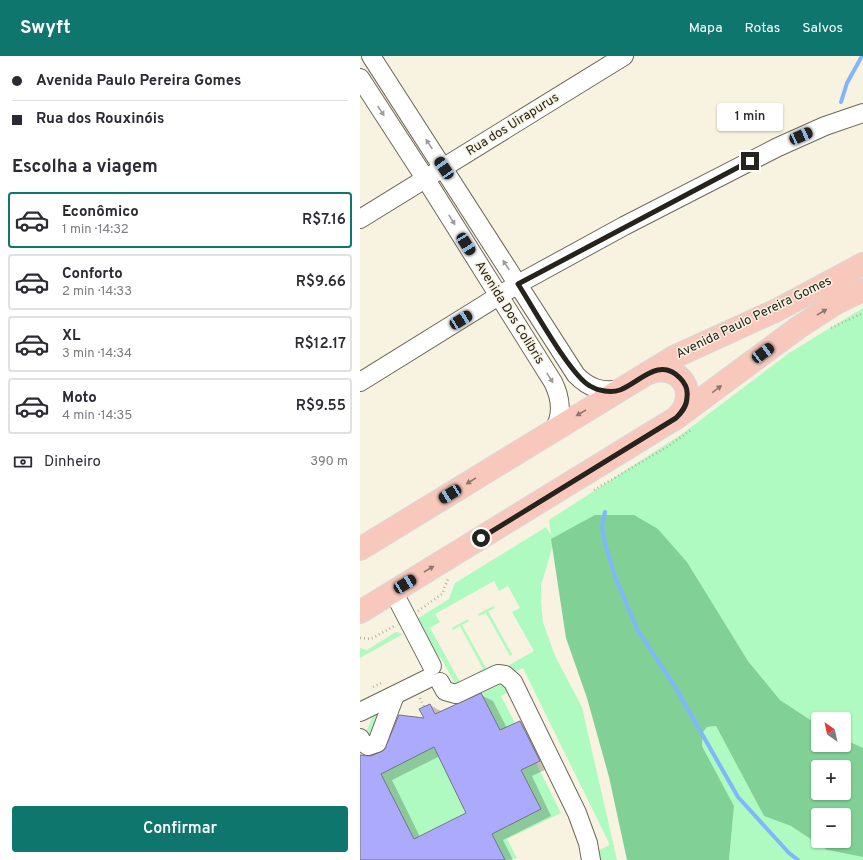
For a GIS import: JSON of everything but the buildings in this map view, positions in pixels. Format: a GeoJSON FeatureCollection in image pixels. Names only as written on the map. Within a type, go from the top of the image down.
{"type":"FeatureCollection","features":[{"type":"Feature","properties":{"kind":"main road","name":"Avenida Paulo Pereira Gomes"},"geometry":{"type":"LineString","coordinates":[[360,549],[674,357],[782,307],[863,264]]}},
{"type":"Feature","properties":{"kind":"main road","name":"Avenida Paulo Pereira Gomes"},"geometry":{"type":"LineString","coordinates":[[360,612],[676,418],[794,330],[836,303],[863,290]]}},
{"type":"Feature","properties":{"kind":"main road"},"geometry":{"type":"LineString","coordinates":[[647,373],[658,370],[666,370],[677,375],[683,381],[687,397],[684,409],[676,418]]}},
{"type":"Feature","properties":{"kind":"street","name":"Rua dos Uirapurus"},"geometry":{"type":"LineString","coordinates":[[360,219],[624,56]]}},
{"type":"Feature","properties":{"kind":"street","name":"Avenida Dos Colibris"},"geometry":{"type":"LineString","coordinates":[[369,59],[444,168],[576,375],[596,389],[608,391],[620,390]]}},
{"type":"Feature","properties":{"kind":"street","name":"Avenida Dos Colibris"},"geometry":{"type":"LineString","coordinates":[[360,78],[425,178],[557,390],[560,410],[559,419],[553,431]]}},
{"type":"Feature","properties":{"kind":"street"},"geometry":{"type":"LineString","coordinates":[[360,382],[518,284],[624,226],[778,147],[824,126],[863,113]]}},
{"type":"Feature","properties":{"kind":"street"},"geometry":{"type":"LineString","coordinates":[[393,591],[433,676],[445,691],[456,694],[498,674],[505,675],[513,682],[577,813],[588,843],[591,860]]}},
{"type":"Feature","properties":{"kind":"street"},"geometry":{"type":"LineString","coordinates":[[360,733],[365,710],[433,676]]}},
{"type":"Feature","properties":{"kind":"street"},"geometry":{"type":"LineString","coordinates":[[360,738],[362,742],[368,746],[377,743],[395,695]]}},
{"type":"Feature","properties":{"kind":"green space"},"geometry":{"type":"Polygon","coordinates":[[[863,308],[863,748],[851,742],[851,712],[811,712],[811,720],[780,700],[748,661],[687,562],[658,529],[554,541],[541,586],[543,622],[555,656],[582,707],[617,860],[599,860],[599,850],[610,845],[523,668],[512,673],[506,667],[534,651],[512,612],[520,608],[508,586],[499,591],[494,581],[435,614],[440,622],[430,628],[460,682],[483,669],[460,626],[453,630],[452,628],[468,619],[469,621],[462,625],[486,668],[492,665],[493,669],[456,685],[441,658],[436,656],[417,619],[449,599],[455,583],[546,527],[551,535],[549,520],[682,434],[789,353],[863,308]]]}},
{"type":"Feature","properties":{"kind":"green space"},"geometry":{"type":"Polygon","coordinates":[[[595,515],[634,515],[658,529],[687,562],[748,661],[780,700],[811,720],[811,752],[851,752],[851,742],[863,748],[863,857],[827,850],[824,848],[851,848],[851,808],[811,808],[811,839],[791,826],[764,816],[716,726],[707,727],[703,732],[702,746],[734,806],[729,860],[627,860],[609,777],[587,698],[566,638],[551,539],[595,515]]]}},
{"type":"Feature","properties":{"kind":"green space"},"geometry":{"type":"Polygon","coordinates":[[[493,606],[495,608],[488,611],[512,654],[510,656],[486,613],[479,616],[478,614],[493,606]]]}},
{"type":"Feature","properties":{"kind":"green space"},"geometry":{"type":"Polygon","coordinates":[[[396,632],[403,634],[360,658],[360,648],[367,650],[396,632]]]}},
{"type":"Feature","properties":{"kind":"green space"},"geometry":{"type":"Polygon","coordinates":[[[496,682],[504,683],[508,692],[501,696],[519,731],[504,738],[480,691],[496,682]]]}},
{"type":"Feature","properties":{"kind":"green space"},"geometry":{"type":"Polygon","coordinates":[[[379,711],[372,738],[365,735],[374,713],[379,711]]]}},
{"type":"Feature","properties":{"kind":"green space"},"geometry":{"type":"Polygon","coordinates":[[[716,726],[764,816],[791,826],[811,839],[811,848],[824,848],[827,850],[863,857],[863,860],[729,860],[734,806],[702,746],[703,731],[707,727],[716,726]]]}},
{"type":"Feature","properties":{"kind":"green space"},"geometry":{"type":"Polygon","coordinates":[[[434,747],[466,813],[414,839],[381,774],[434,747]]]}},
{"type":"Feature","properties":{"kind":"green space"},"geometry":{"type":"Polygon","coordinates":[[[517,761],[536,763],[561,813],[507,839],[517,858],[505,860],[492,834],[541,809],[517,761]]]}},
{"type":"Feature","properties":{"kind":"waterway"},"geometry":{"type":"LineString","coordinates":[[841,102],[847,83],[862,56]]}},
{"type":"Feature","properties":{"kind":"waterway"},"geometry":{"type":"LineString","coordinates":[[605,512],[602,526],[605,544],[616,579],[637,629],[674,685],[738,797],[789,853],[798,860]]}},
{"type":"Feature","properties":{"kind":"route"},"geometry":{"type":"LineString","coordinates":[[481,538],[676,418],[684,409],[687,397],[683,381],[677,375],[662,369],[647,373],[620,390],[608,391],[591,387],[576,375],[518,284],[624,226],[750,161]]}}]}
